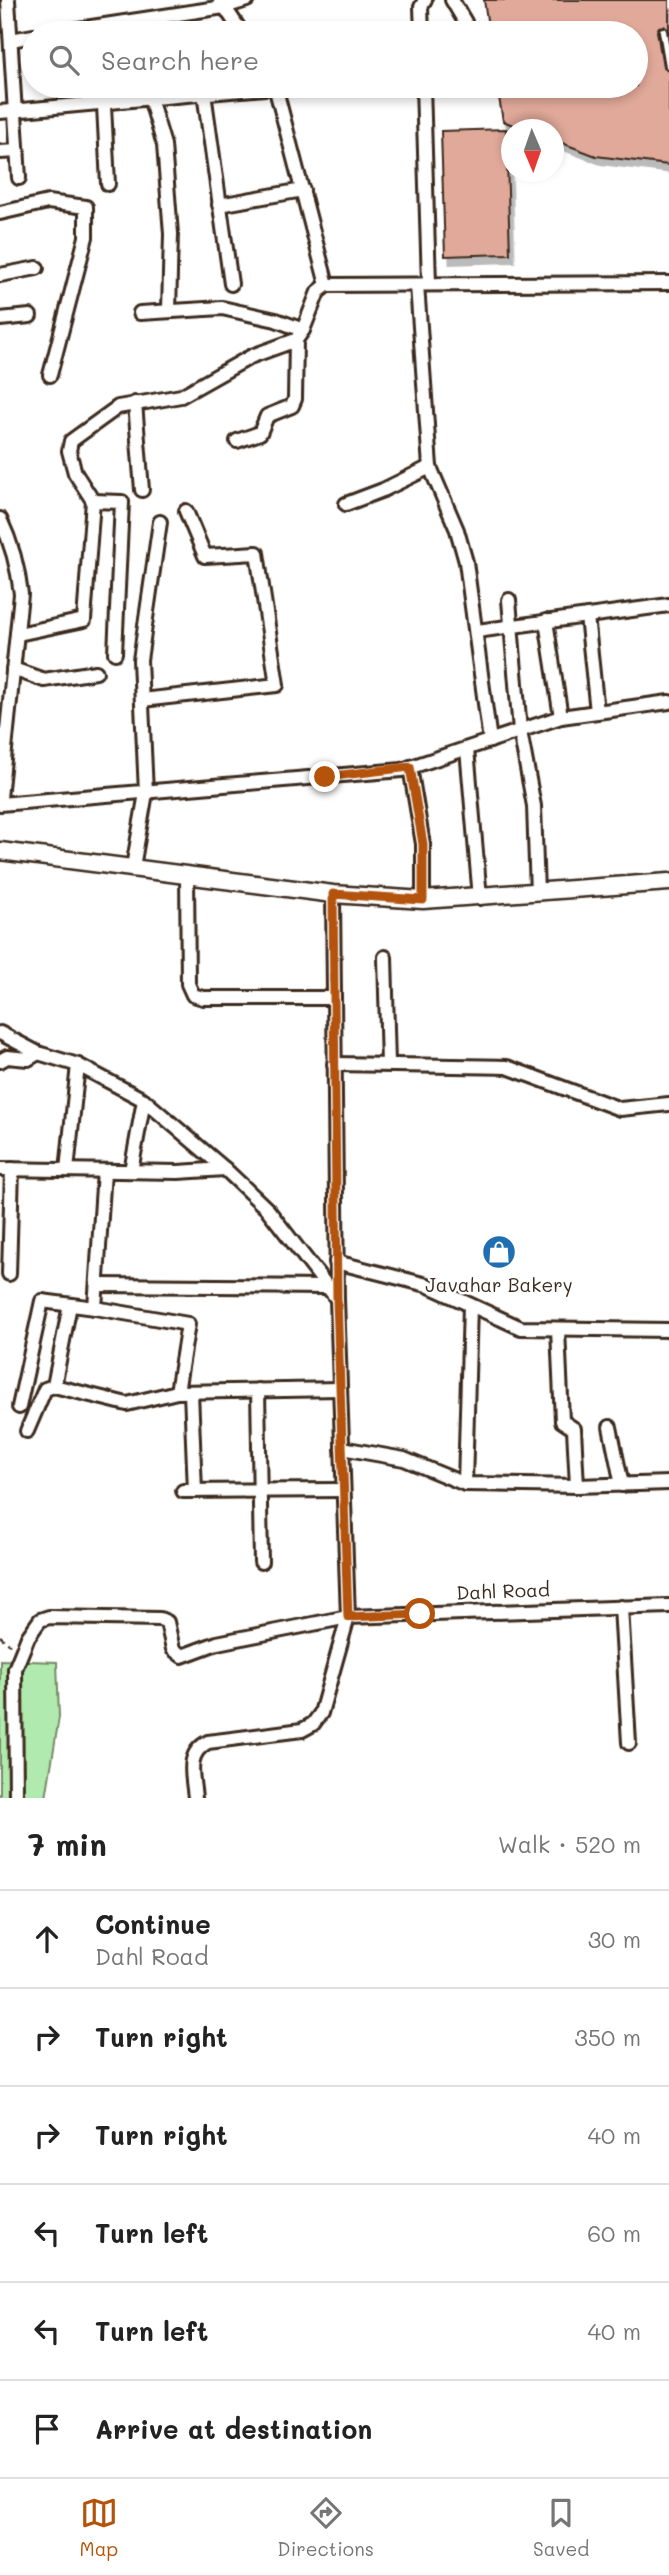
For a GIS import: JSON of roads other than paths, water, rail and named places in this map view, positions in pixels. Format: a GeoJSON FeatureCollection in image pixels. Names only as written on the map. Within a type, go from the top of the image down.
{"type":"FeatureCollection","features":[{"type":"Feature","properties":{"kind":"street"},"geometry":{"type":"LineString","coordinates":[[8,0],[19,178]]}},
{"type":"Feature","properties":{"kind":"street"},"geometry":{"type":"LineString","coordinates":[[139,21],[247,0]]}},
{"type":"Feature","properties":{"kind":"street"},"geometry":{"type":"LineString","coordinates":[[422,21],[421,8],[425,0]]}},
{"type":"Feature","properties":{"kind":"street"},"geometry":{"type":"LineString","coordinates":[[452,0],[464,21]]}},
{"type":"Feature","properties":{"kind":"street"},"geometry":{"type":"LineString","coordinates":[[222,3],[234,21]]}},
{"type":"Feature","properties":{"kind":"street"},"geometry":{"type":"LineString","coordinates":[[11,40],[21,38]]}},
{"type":"Feature","properties":{"kind":"street"},"geometry":{"type":"LineString","coordinates":[[104,98],[108,184]]}},
{"type":"Feature","properties":{"kind":"street"},"geometry":{"type":"LineString","coordinates":[[0,112],[150,98],[164,145],[171,234],[169,312]]}},
{"type":"Feature","properties":{"kind":"street"},"geometry":{"type":"LineString","coordinates":[[205,98],[231,284]]}},
{"type":"Feature","properties":{"kind":"street"},"geometry":{"type":"LineString","coordinates":[[279,98],[327,285]]}},
{"type":"Feature","properties":{"kind":"street"},"geometry":{"type":"LineString","coordinates":[[423,98],[423,285],[430,467],[457,530],[466,562],[490,741]]}},
{"type":"Feature","properties":{"kind":"street"},"geometry":{"type":"LineString","coordinates":[[0,152],[18,151]]}},
{"type":"Feature","properties":{"kind":"street"},"geometry":{"type":"LineString","coordinates":[[219,205],[303,190]]}},
{"type":"Feature","properties":{"kind":"street"},"geometry":{"type":"LineString","coordinates":[[0,213],[48,202],[86,208],[86,237],[50,375]]}},
{"type":"Feature","properties":{"kind":"street"},"geometry":{"type":"LineString","coordinates":[[0,275],[37,268]]}},
{"type":"Feature","properties":{"kind":"street"},"geometry":{"type":"LineString","coordinates":[[237,441],[260,433],[267,416],[292,406],[295,399],[299,335],[318,292],[327,285],[669,283]]}},
{"type":"Feature","properties":{"kind":"street"},"geometry":{"type":"LineString","coordinates":[[140,313],[222,308],[276,320],[299,335]]}},
{"type":"Feature","properties":{"kind":"street"},"geometry":{"type":"LineString","coordinates":[[0,319],[30,316]]}},
{"type":"Feature","properties":{"kind":"street"},"geometry":{"type":"LineString","coordinates":[[18,634],[84,620],[93,501],[75,473],[69,451],[71,441],[118,407],[181,396],[252,356],[299,335]]}},
{"type":"Feature","properties":{"kind":"street"},"geometry":{"type":"LineString","coordinates":[[135,404],[142,490]]}},
{"type":"Feature","properties":{"kind":"street"},"geometry":{"type":"LineString","coordinates":[[346,504],[383,490],[430,467]]}},
{"type":"Feature","properties":{"kind":"street"},"geometry":{"type":"LineString","coordinates":[[93,501],[122,502],[115,653]]}},
{"type":"Feature","properties":{"kind":"street"},"geometry":{"type":"LineString","coordinates":[[142,700],[277,685],[257,553],[205,556],[186,511]]}},
{"type":"Feature","properties":{"kind":"street"},"geometry":{"type":"LineString","coordinates":[[0,519],[12,543],[19,568],[21,594],[18,634],[8,673],[0,797]]}},
{"type":"Feature","properties":{"kind":"street"},"geometry":{"type":"LineString","coordinates":[[133,867],[146,793],[140,660],[160,522]]}},
{"type":"Feature","properties":{"kind":"street"},"geometry":{"type":"LineString","coordinates":[[509,600],[520,731],[534,806],[537,893]]}},
{"type":"Feature","properties":{"kind":"street"},"geometry":{"type":"LineString","coordinates":[[477,631],[669,605]]}},
{"type":"Feature","properties":{"kind":"street"},"geometry":{"type":"LineString","coordinates":[[587,616],[597,712]]}},
{"type":"Feature","properties":{"kind":"street"},"geometry":{"type":"LineString","coordinates":[[546,621],[561,717]]}},
{"type":"Feature","properties":{"kind":"street"},"geometry":{"type":"LineString","coordinates":[[8,673],[44,680],[96,672]]}},
{"type":"Feature","properties":{"kind":"street"},"geometry":{"type":"LineString","coordinates":[[0,804],[402,770],[561,717],[669,702]]}},
{"type":"Feature","properties":{"kind":"street"},"geometry":{"type":"LineString","coordinates":[[467,749],[480,898]]}},
{"type":"Feature","properties":{"kind":"street"},"geometry":{"type":"LineString","coordinates":[[410,767],[423,844],[423,900]]}},
{"type":"Feature","properties":{"kind":"street"},"geometry":{"type":"LineString","coordinates":[[0,851],[333,894],[423,900],[480,898],[669,882]]}},
{"type":"Feature","properties":{"kind":"street"},"geometry":{"type":"LineString","coordinates":[[187,874],[188,984],[192,995],[203,999],[334,998]]}},
{"type":"Feature","properties":{"kind":"street"},"geometry":{"type":"LineString","coordinates":[[195,1798],[192,1757],[196,1748],[208,1742],[302,1730],[313,1724],[321,1713],[348,1617],[336,1262],[333,894]]}},
{"type":"Feature","properties":{"kind":"street"},"geometry":{"type":"LineString","coordinates":[[385,957],[388,1064]]}},
{"type":"Feature","properties":{"kind":"street"},"geometry":{"type":"LineString","coordinates":[[0,1032],[38,1053],[78,1065],[144,1100],[225,1169],[268,1210],[337,1299]]}},
{"type":"Feature","properties":{"kind":"street"},"geometry":{"type":"LineString","coordinates":[[0,1061],[7,1057],[28,1059],[38,1053]]}},
{"type":"Feature","properties":{"kind":"street"},"geometry":{"type":"LineString","coordinates":[[334,1063],[507,1067],[620,1109],[669,1104]]}},
{"type":"Feature","properties":{"kind":"street"},"geometry":{"type":"LineString","coordinates":[[67,1170],[78,1065]]}},
{"type":"Feature","properties":{"kind":"street"},"geometry":{"type":"LineString","coordinates":[[131,1171],[144,1100]]}},
{"type":"Feature","properties":{"kind":"street"},"geometry":{"type":"LineString","coordinates":[[9,1274],[6,1169],[178,1172],[225,1169]]}},
{"type":"Feature","properties":{"kind":"street"},"geometry":{"type":"LineString","coordinates":[[95,1308],[104,1171]]}},
{"type":"Feature","properties":{"kind":"street"},"geometry":{"type":"LineString","coordinates":[[336,1262],[427,1285],[521,1328],[669,1330]]}},
{"type":"Feature","properties":{"kind":"street"},"geometry":{"type":"LineString","coordinates":[[97,1285],[327,1287]]}},
{"type":"Feature","properties":{"kind":"street"},"geometry":{"type":"LineString","coordinates":[[19,1407],[42,1301],[188,1324],[177,1392]]}},
{"type":"Feature","properties":{"kind":"street"},"geometry":{"type":"LineString","coordinates":[[54,1386],[70,1305]]}},
{"type":"Feature","properties":{"kind":"street"},"geometry":{"type":"LineString","coordinates":[[464,1484],[470,1305]]}},
{"type":"Feature","properties":{"kind":"street"},"geometry":{"type":"LineString","coordinates":[[558,1329],[562,1421],[574,1429],[577,1486]]}},
{"type":"Feature","properties":{"kind":"street"},"geometry":{"type":"LineString","coordinates":[[27,1431],[45,1389],[54,1386],[127,1404],[177,1392],[340,1389]]}},
{"type":"Feature","properties":{"kind":"street"},"geometry":{"type":"LineString","coordinates":[[258,1390],[261,1563]]}},
{"type":"Feature","properties":{"kind":"street"},"geometry":{"type":"LineString","coordinates":[[191,1392],[189,1491],[343,1490]]}},
{"type":"Feature","properties":{"kind":"street"},"geometry":{"type":"LineString","coordinates":[[610,1427],[622,1485]]}},
{"type":"Feature","properties":{"kind":"street"},"geometry":{"type":"LineString","coordinates":[[342,1448],[404,1459],[464,1484],[577,1486],[669,1483]]}},
{"type":"Feature","properties":{"kind":"street","name":"Dahl Road"},"geometry":{"type":"LineString","coordinates":[[16,1798],[15,1669],[28,1637],[40,1620],[50,1617],[160,1619],[167,1622],[175,1653],[181,1656],[217,1643],[348,1617],[669,1606]]}},
{"type":"Feature","properties":{"kind":"street"},"geometry":{"type":"LineString","coordinates":[[621,1607],[629,1743]]}},
{"type":"Feature","properties":{"kind":"lane"},"geometry":{"type":"LineString","coordinates":[[663,31],[669,65]]}},
{"type":"Feature","properties":{"kind":"place","name":"Javahar Bakery"},"geometry":{"type":"Point","coordinates":[499,1252]}}]}
